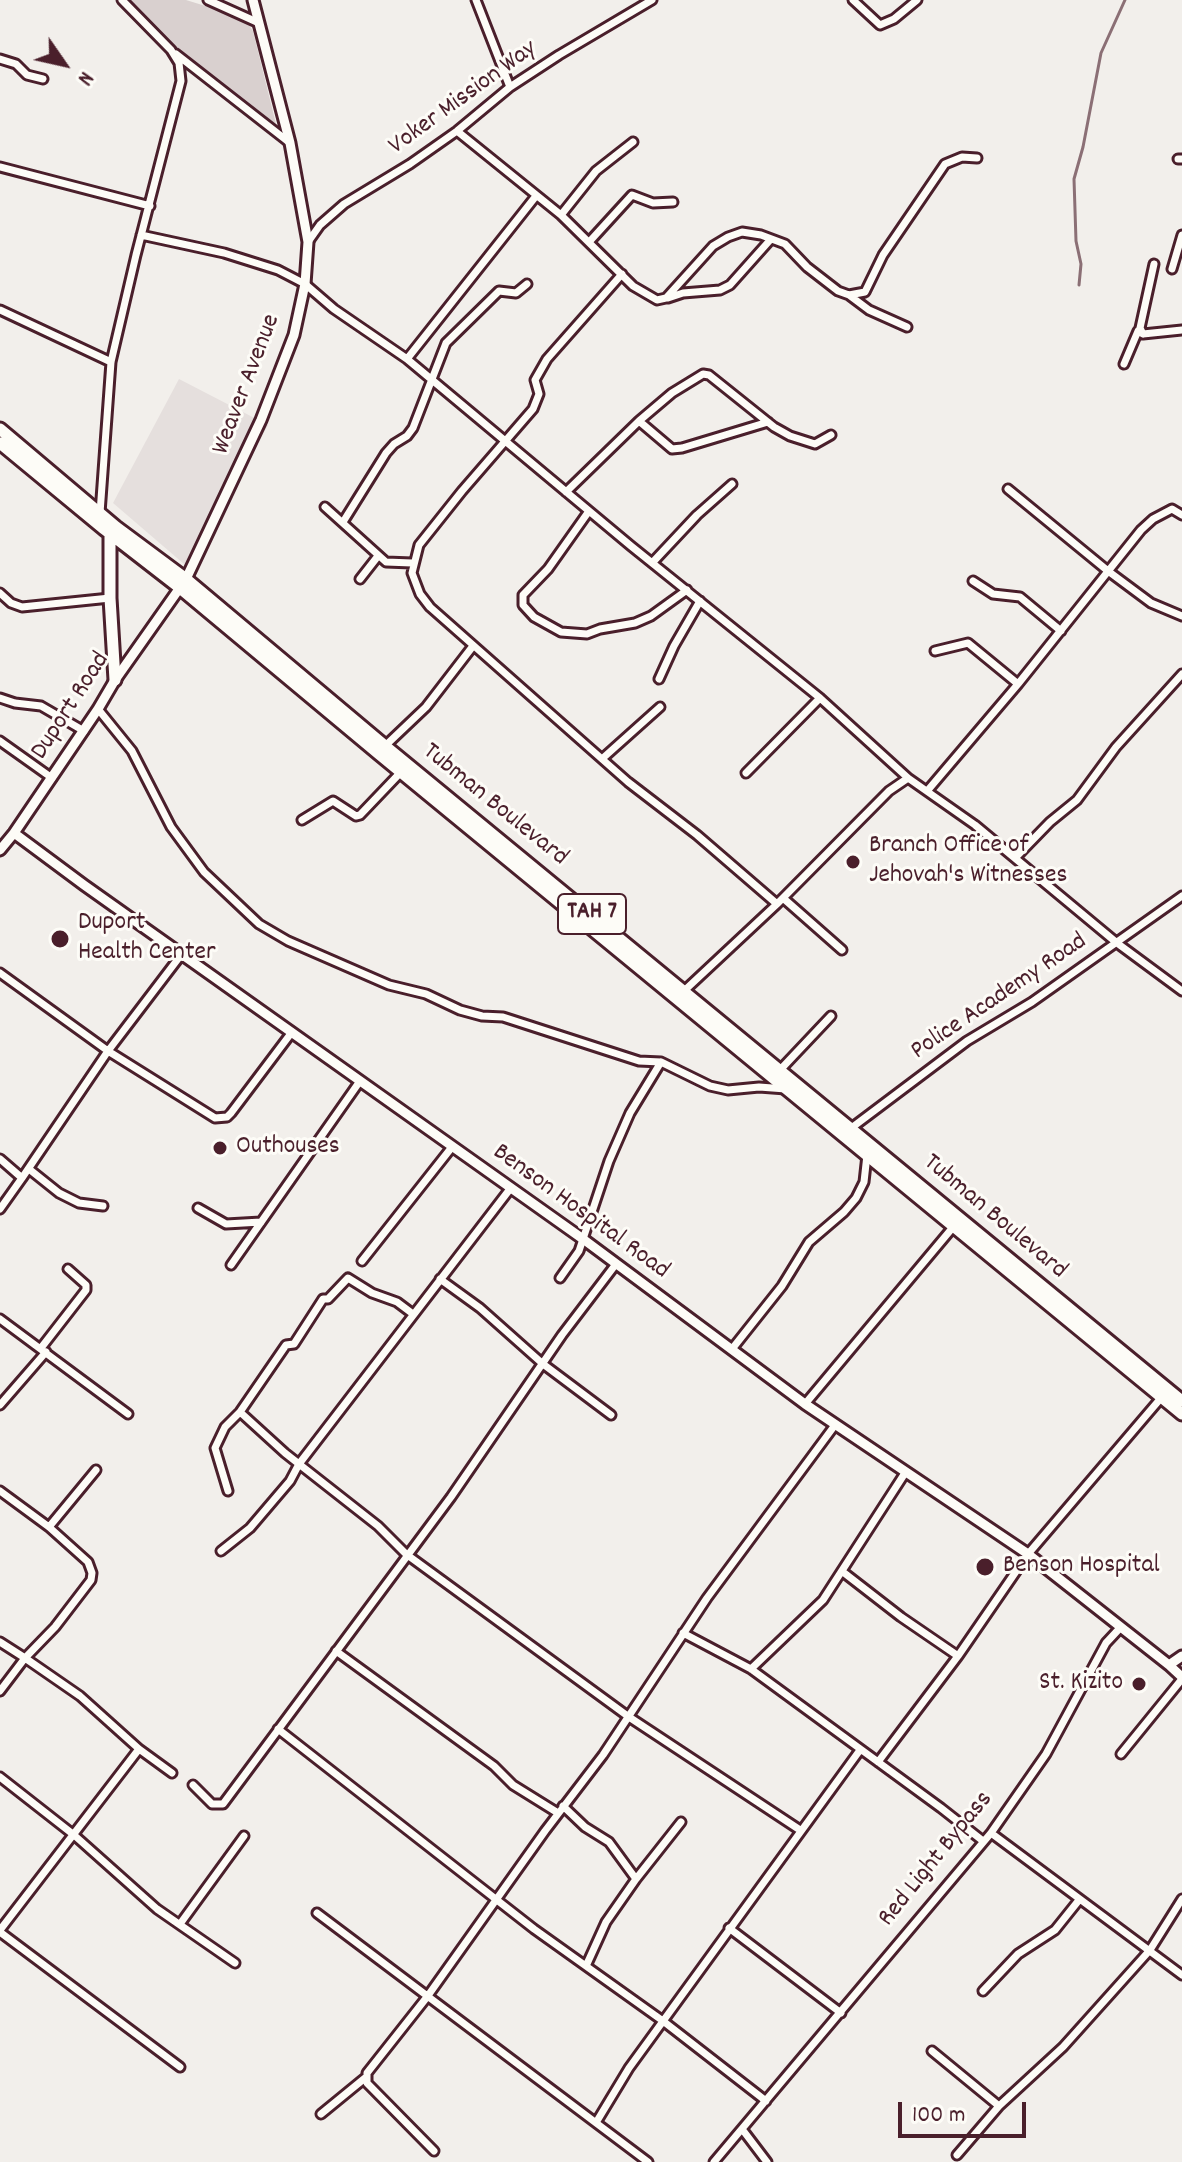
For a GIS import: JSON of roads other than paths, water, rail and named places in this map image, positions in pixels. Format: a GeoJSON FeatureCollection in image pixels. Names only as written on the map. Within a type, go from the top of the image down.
{"type":"FeatureCollection","features":[{"type":"Feature","properties":{"kind":"highway","name":"Tubman Boulevard"},"geometry":{"type":"LineString","coordinates":[[0,429],[401,772],[787,1089],[846,1132],[1182,1401]]}},
{"type":"Feature","properties":{"kind":"highway","name":"Tubman Boulevard"},"geometry":{"type":"LineString","coordinates":[[0,443],[110,534],[183,583],[685,990],[780,1070],[867,1155],[1182,1414]]}},
{"type":"Feature","properties":{"kind":"highway"},"geometry":{"type":"LineString","coordinates":[[110,534],[115,680]]}},
{"type":"Feature","properties":{"kind":"street"},"geometry":{"type":"LineString","coordinates":[[122,0],[171,50],[290,143]]}},
{"type":"Feature","properties":{"kind":"street"},"geometry":{"type":"LineString","coordinates":[[208,0],[216,0],[259,23]]}},
{"type":"Feature","properties":{"kind":"street","name":"Weaver Avenue"},"geometry":{"type":"LineString","coordinates":[[183,583],[234,481],[280,377],[294,335],[305,284],[308,242],[290,143],[253,0]]}},
{"type":"Feature","properties":{"kind":"street"},"geometry":{"type":"LineString","coordinates":[[476,0],[510,87]]}},
{"type":"Feature","properties":{"kind":"street","name":"Voker Mission Way"},"geometry":{"type":"LineString","coordinates":[[308,242],[320,225],[344,204],[388,179],[457,131],[510,87],[652,0]]}},
{"type":"Feature","properties":{"kind":"street"},"geometry":{"type":"LineString","coordinates":[[853,0],[875,24],[880,25],[894,19],[917,0]]}},
{"type":"Feature","properties":{"kind":"street"},"geometry":{"type":"LineString","coordinates":[[100,513],[111,362],[181,81],[179,63],[171,50]]}},
{"type":"Feature","properties":{"kind":"street"},"geometry":{"type":"LineString","coordinates":[[0,59],[16,64],[27,75],[43,79]]}},
{"type":"Feature","properties":{"kind":"street"},"geometry":{"type":"LineString","coordinates":[[457,131],[561,215],[646,296],[657,300],[683,293],[720,290],[730,285],[771,239]]}},
{"type":"Feature","properties":{"kind":"street"},"geometry":{"type":"LineString","coordinates":[[561,215],[596,171],[633,142]]}},
{"type":"Feature","properties":{"kind":"street"},"geometry":{"type":"LineString","coordinates":[[849,295],[869,289],[883,255],[945,164],[962,157],[977,158]]}},
{"type":"Feature","properties":{"kind":"street"},"geometry":{"type":"LineString","coordinates":[[0,167],[150,206]]}},
{"type":"Feature","properties":{"kind":"street"},"geometry":{"type":"LineString","coordinates":[[590,241],[632,195],[653,203],[673,202]]}},
{"type":"Feature","properties":{"kind":"street"},"geometry":{"type":"LineString","coordinates":[[407,359],[536,196]]}},
{"type":"Feature","properties":{"kind":"street"},"geometry":{"type":"LineString","coordinates":[[666,298],[713,246],[742,232],[785,244],[838,291],[869,310],[907,327]]}},
{"type":"Feature","properties":{"kind":"street"},"geometry":{"type":"LineString","coordinates":[[141,235],[224,253],[278,270],[305,284],[334,309],[407,359],[431,382],[820,698],[908,778],[1016,857],[1117,943],[1182,991]]}},
{"type":"Feature","properties":{"kind":"street"},"geometry":{"type":"LineString","coordinates":[[1172,269],[1182,235]]}},
{"type":"Feature","properties":{"kind":"street"},"geometry":{"type":"LineString","coordinates":[[1143,334],[1140,328],[1154,264]]}},
{"type":"Feature","properties":{"kind":"street"},"geometry":{"type":"LineString","coordinates":[[622,274],[547,359],[536,375],[539,394],[533,409],[419,545],[412,563],[412,573],[420,594],[430,607],[628,782],[842,950]]}},
{"type":"Feature","properties":{"kind":"street"},"geometry":{"type":"LineString","coordinates":[[343,522],[386,453],[407,436],[446,343],[499,291],[516,293],[527,284]]}},
{"type":"Feature","properties":{"kind":"street"},"geometry":{"type":"LineString","coordinates":[[0,310],[111,362]]}},
{"type":"Feature","properties":{"kind":"street"},"geometry":{"type":"LineString","coordinates":[[1124,364],[1138,331],[1143,334],[1182,330]]}},
{"type":"Feature","properties":{"kind":"street"},"geometry":{"type":"LineString","coordinates":[[566,492],[639,421],[672,393],[703,374],[717,380],[768,422],[803,442],[815,444],[831,435]]}},
{"type":"Feature","properties":{"kind":"street"},"geometry":{"type":"LineString","coordinates":[[639,421],[672,449],[768,422]]}},
{"type":"Feature","properties":{"kind":"street"},"geometry":{"type":"LineString","coordinates":[[652,563],[697,515],[732,484]]}},
{"type":"Feature","properties":{"kind":"street"},"geometry":{"type":"LineString","coordinates":[[1008,489],[1151,603],[1182,616]]}},
{"type":"Feature","properties":{"kind":"street"},"geometry":{"type":"LineString","coordinates":[[325,507],[378,556],[389,563],[412,563]]}},
{"type":"Feature","properties":{"kind":"street"},"geometry":{"type":"LineString","coordinates":[[928,790],[1018,684],[1141,530],[1172,509],[1182,515]]}},
{"type":"Feature","properties":{"kind":"street"},"geometry":{"type":"LineString","coordinates":[[589,511],[548,569],[523,595],[523,605],[534,617],[561,632],[587,634],[651,616],[687,590]]}},
{"type":"Feature","properties":{"kind":"street"},"geometry":{"type":"LineString","coordinates":[[360,579],[378,556]]}},
{"type":"Feature","properties":{"kind":"street"},"geometry":{"type":"LineString","coordinates":[[973,581],[993,594],[1020,597],[1061,631]]}},
{"type":"Feature","properties":{"kind":"street","name":"Duport Road"},"geometry":{"type":"LineString","coordinates":[[0,850],[183,583]]}},
{"type":"Feature","properties":{"kind":"street"},"geometry":{"type":"LineString","coordinates":[[0,593],[11,603],[22,607],[110,598]]}},
{"type":"Feature","properties":{"kind":"street"},"geometry":{"type":"LineString","coordinates":[[659,679],[700,601]]}},
{"type":"Feature","properties":{"kind":"street"},"geometry":{"type":"LineString","coordinates":[[935,651],[968,643],[1018,684]]}},
{"type":"Feature","properties":{"kind":"street"},"geometry":{"type":"LineString","coordinates":[[385,746],[426,707],[473,646]]}},
{"type":"Feature","properties":{"kind":"street"},"geometry":{"type":"LineString","coordinates":[[1016,857],[1077,800],[1116,747],[1182,674]]}},
{"type":"Feature","properties":{"kind":"street"},"geometry":{"type":"LineString","coordinates":[[0,698],[41,706],[84,731]]}},
{"type":"Feature","properties":{"kind":"street"},"geometry":{"type":"LineString","coordinates":[[746,773],[820,698]]}},
{"type":"Feature","properties":{"kind":"street"},"geometry":{"type":"LineString","coordinates":[[603,758],[660,707]]}},
{"type":"Feature","properties":{"kind":"street"},"geometry":{"type":"LineString","coordinates":[[98,709],[132,751],[171,827],[204,872],[259,924],[288,941],[389,985],[426,994],[460,1010],[503,1017],[639,1061],[661,1062],[710,1086],[728,1090],[759,1087],[787,1089]]}},
{"type":"Feature","properties":{"kind":"street"},"geometry":{"type":"LineString","coordinates":[[0,741],[52,778]]}},
{"type":"Feature","properties":{"kind":"street"},"geometry":{"type":"LineString","coordinates":[[302,820],[333,801],[356,816],[360,815],[401,772]]}},
{"type":"Feature","properties":{"kind":"street"},"geometry":{"type":"LineString","coordinates":[[685,990],[780,901],[889,791],[908,778]]}},
{"type":"Feature","properties":{"kind":"street","name":"Benson Hospital Road"},"geometry":{"type":"LineString","coordinates":[[14,833],[583,1239],[805,1404],[1028,1554],[1120,1628]]}},
{"type":"Feature","properties":{"kind":"street","name":"Police Academy Road"},"geometry":{"type":"LineString","coordinates":[[846,1132],[967,1041],[1032,1002],[1182,896]]}},
{"type":"Feature","properties":{"kind":"street"},"geometry":{"type":"LineString","coordinates":[[0,1209],[108,1051],[181,955]]}},
{"type":"Feature","properties":{"kind":"street"},"geometry":{"type":"LineString","coordinates":[[0,973],[108,1051],[205,1113],[221,1118],[231,1113],[292,1032]]}},
{"type":"Feature","properties":{"kind":"street"},"geometry":{"type":"LineString","coordinates":[[780,1070],[831,1016]]}},
{"type":"Feature","properties":{"kind":"street"},"geometry":{"type":"LineString","coordinates":[[560,1278],[575,1259],[620,1137],[661,1062]]}},
{"type":"Feature","properties":{"kind":"street"},"geometry":{"type":"LineString","coordinates":[[231,1265],[360,1081]]}},
{"type":"Feature","properties":{"kind":"street"},"geometry":{"type":"LineString","coordinates":[[362,1261],[452,1147]]}},
{"type":"Feature","properties":{"kind":"street"},"geometry":{"type":"LineString","coordinates":[[732,1349],[782,1286],[809,1242],[856,1198],[864,1182],[867,1155]]}},
{"type":"Feature","properties":{"kind":"street"},"geometry":{"type":"LineString","coordinates":[[0,1159],[22,1178]]}},
{"type":"Feature","properties":{"kind":"street"},"geometry":{"type":"LineString","coordinates":[[29,1169],[69,1198],[79,1203],[103,1206]]}},
{"type":"Feature","properties":{"kind":"street"},"geometry":{"type":"LineString","coordinates":[[221,1551],[268,1509],[299,1464],[510,1189]]}},
{"type":"Feature","properties":{"kind":"street"},"geometry":{"type":"LineString","coordinates":[[198,1208],[226,1224],[261,1222]]}},
{"type":"Feature","properties":{"kind":"street"},"geometry":{"type":"LineString","coordinates":[[805,1404],[954,1226]]}},
{"type":"Feature","properties":{"kind":"street"},"geometry":{"type":"LineString","coordinates":[[193,1785],[212,1804],[223,1804],[451,1497],[616,1264]]}},
{"type":"Feature","properties":{"kind":"street"},"geometry":{"type":"LineString","coordinates":[[0,1405],[86,1290],[86,1285],[68,1269]]}},
{"type":"Feature","properties":{"kind":"street"},"geometry":{"type":"LineString","coordinates":[[228,1491],[215,1448],[225,1427],[240,1412],[286,1345],[294,1344],[323,1299],[328,1299],[348,1278],[372,1293],[397,1302],[413,1314]]}},
{"type":"Feature","properties":{"kind":"street"},"geometry":{"type":"LineString","coordinates":[[440,1279],[480,1308],[543,1364],[611,1415]]}},
{"type":"Feature","properties":{"kind":"street"},"geometry":{"type":"LineString","coordinates":[[0,1319],[128,1414]]}},
{"type":"Feature","properties":{"kind":"street"},"geometry":{"type":"LineString","coordinates":[[878,1762],[958,1656],[1028,1554],[1161,1398]]}},
{"type":"Feature","properties":{"kind":"street"},"geometry":{"type":"LineString","coordinates":[[240,1412],[299,1464],[378,1526],[406,1554],[629,1717],[800,1830]]}},
{"type":"Feature","properties":{"kind":"street"},"geometry":{"type":"LineString","coordinates":[[321,2114],[365,2078],[427,1997],[629,1717],[683,1633],[835,1425]]}},
{"type":"Feature","properties":{"kind":"street"},"geometry":{"type":"LineString","coordinates":[[49,1527],[96,1470]]}},
{"type":"Feature","properties":{"kind":"street"},"geometry":{"type":"LineString","coordinates":[[751,1669],[805,1620],[843,1572],[905,1473]]}},
{"type":"Feature","properties":{"kind":"street"},"geometry":{"type":"LineString","coordinates":[[0,1491],[49,1527],[88,1562],[92,1573],[91,1580],[55,1627],[25,1658],[0,1691]]}},
{"type":"Feature","properties":{"kind":"street"},"geometry":{"type":"LineString","coordinates":[[843,1572],[958,1656]]}},
{"type":"Feature","properties":{"kind":"street"},"geometry":{"type":"LineString","coordinates":[[1120,1628],[1182,1678],[1121,1754]]}},
{"type":"Feature","properties":{"kind":"street","name":"Red Light Bypass"},"geometry":{"type":"LineString","coordinates":[[714,2162],[991,1833],[1046,1754],[1106,1643],[1120,1628]]}},
{"type":"Feature","properties":{"kind":"street"},"geometry":{"type":"LineString","coordinates":[[683,1633],[751,1669],[983,1841]]}},
{"type":"Feature","properties":{"kind":"street"},"geometry":{"type":"LineString","coordinates":[[0,1642],[80,1696],[139,1749],[172,1773]]}},
{"type":"Feature","properties":{"kind":"street"},"geometry":{"type":"LineString","coordinates":[[336,1651],[494,1766],[513,1785],[560,1810],[609,1842],[636,1879]]}},
{"type":"Feature","properties":{"kind":"street"},"geometry":{"type":"LineString","coordinates":[[1169,1665],[1182,1656]]}},
{"type":"Feature","properties":{"kind":"street"},"geometry":{"type":"LineString","coordinates":[[278,1729],[496,1899],[766,2101]]}},
{"type":"Feature","properties":{"kind":"street"},"geometry":{"type":"LineString","coordinates":[[139,1749],[0,1931],[180,2067]]}},
{"type":"Feature","properties":{"kind":"street"},"geometry":{"type":"LineString","coordinates":[[597,2121],[629,2068],[860,1750]]}},
{"type":"Feature","properties":{"kind":"street"},"geometry":{"type":"LineString","coordinates":[[0,1777],[74,1835],[157,1909],[235,1963]]}},
{"type":"Feature","properties":{"kind":"street"},"geometry":{"type":"LineString","coordinates":[[586,1966],[606,1922],[681,1822]]}},
{"type":"Feature","properties":{"kind":"street"},"geometry":{"type":"LineString","coordinates":[[991,1833],[1182,1975]]}},
{"type":"Feature","properties":{"kind":"street"},"geometry":{"type":"LineString","coordinates":[[180,1924],[244,1836]]}},
{"type":"Feature","properties":{"kind":"street"},"geometry":{"type":"LineString","coordinates":[[957,2155],[999,2106],[1063,2047],[1150,1950],[1182,1899]]}},
{"type":"Feature","properties":{"kind":"street"},"geometry":{"type":"LineString","coordinates":[[983,1991],[1018,1954],[1055,1930],[1079,1900]]}},
{"type":"Feature","properties":{"kind":"street"},"geometry":{"type":"LineString","coordinates":[[317,1913],[648,2162]]}},
{"type":"Feature","properties":{"kind":"street"},"geometry":{"type":"LineString","coordinates":[[729,1928],[841,2013]]}},
{"type":"Feature","properties":{"kind":"street"},"geometry":{"type":"LineString","coordinates":[[932,2051],[999,2106]]}},
{"type":"Feature","properties":{"kind":"street"},"geometry":{"type":"LineString","coordinates":[[365,2078],[434,2151]]}},
{"type":"Feature","properties":{"kind":"street"},"geometry":{"type":"LineString","coordinates":[[742,2129],[767,2162]]}},
{"type":"Feature","properties":{"kind":"waterway"},"geometry":{"type":"LineString","coordinates":[[1079,285],[1081,264],[1076,241],[1074,179],[1101,53],[1125,0]]}},
{"type":"Feature","properties":{"kind":"place","name":"Branch Office of Jehovah's Witnesses"},"geometry":{"type":"Point","coordinates":[853,862]}},
{"type":"Feature","properties":{"kind":"place","name":"Duport Health Center"},"geometry":{"type":"Point","coordinates":[60,939]}},
{"type":"Feature","properties":{"kind":"place","name":"Outhouses"},"geometry":{"type":"Point","coordinates":[220,1148]}},
{"type":"Feature","properties":{"kind":"place","name":"Benson Hospital"},"geometry":{"type":"Point","coordinates":[985,1567]}},
{"type":"Feature","properties":{"kind":"place","name":"St. Kizito"},"geometry":{"type":"Point","coordinates":[1139,1684]}}]}
